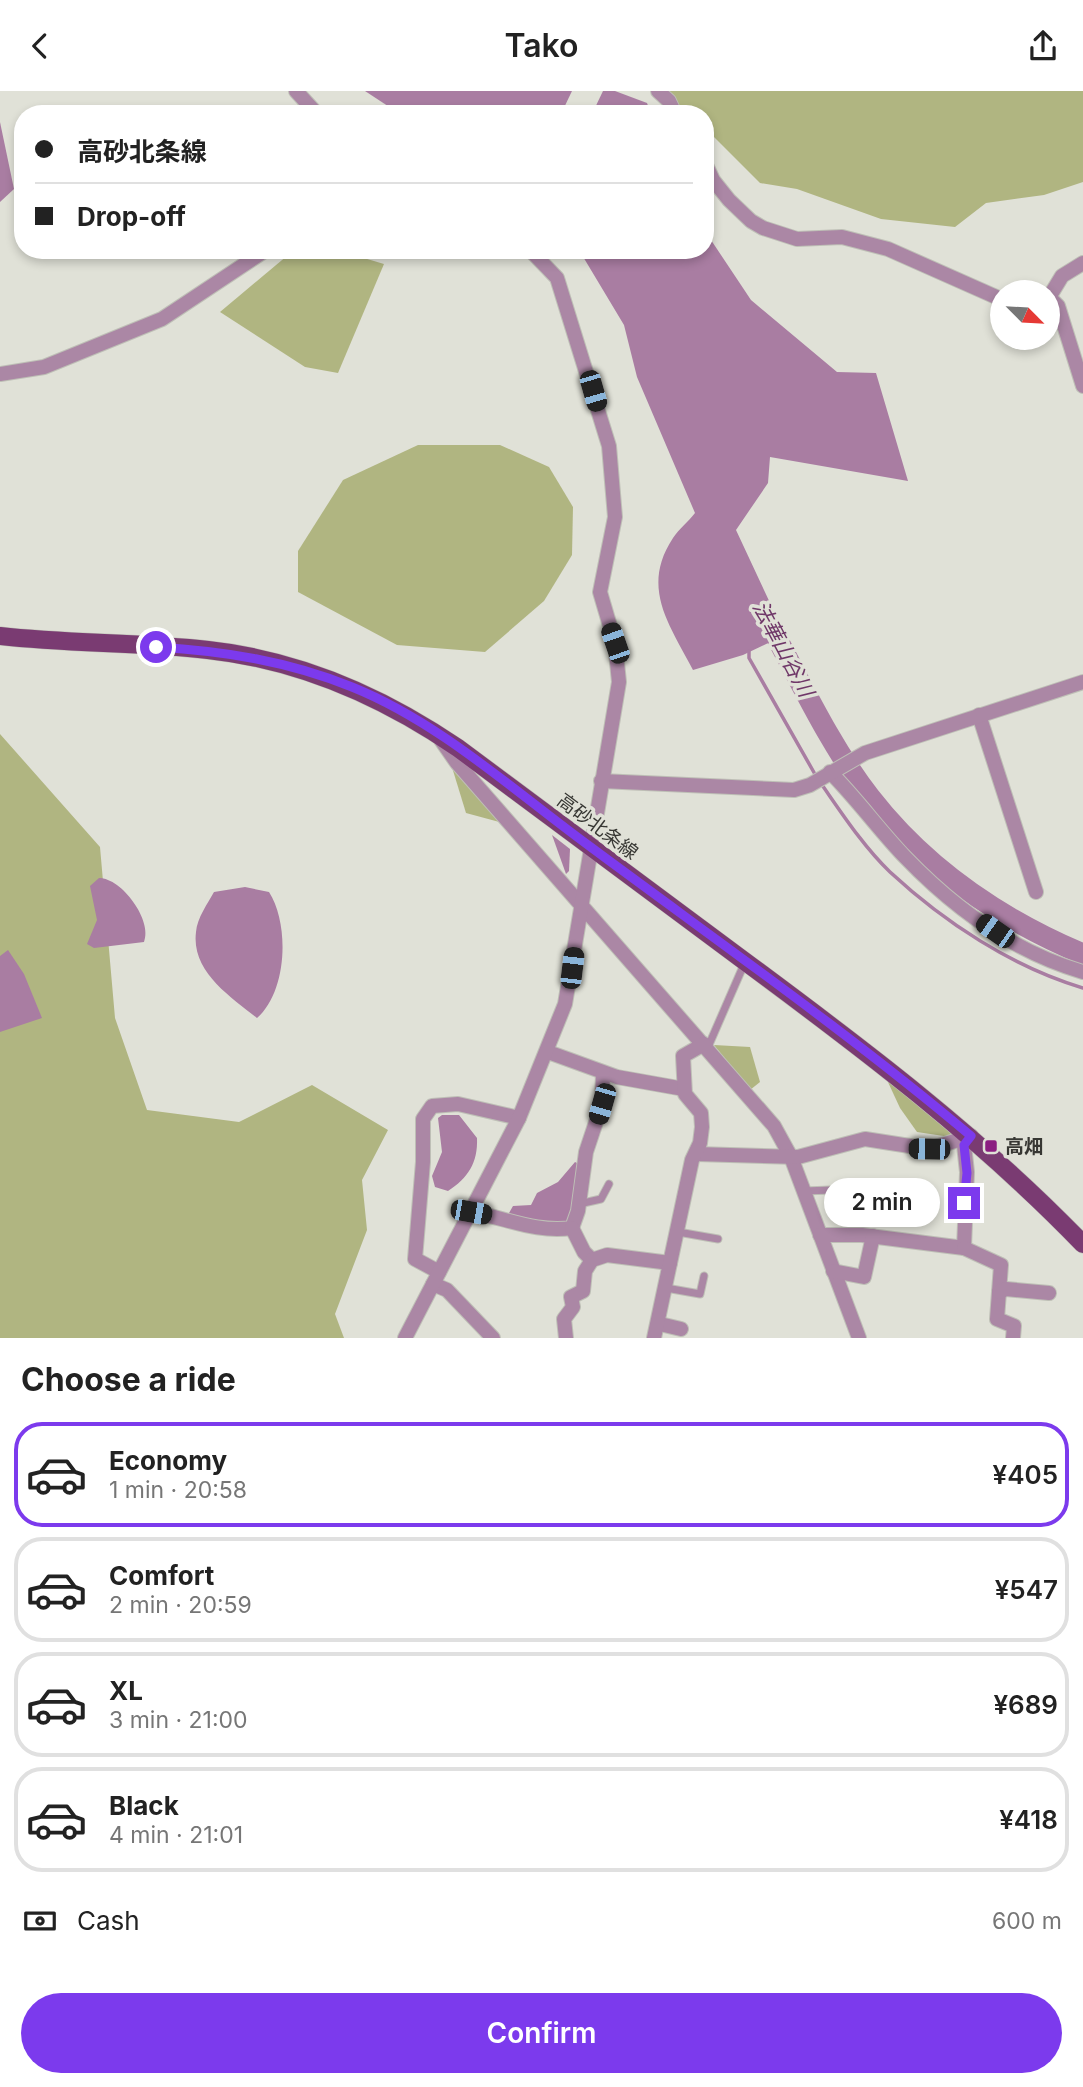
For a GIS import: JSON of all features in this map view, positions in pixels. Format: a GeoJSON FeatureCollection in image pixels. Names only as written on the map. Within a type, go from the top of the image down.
{"type":"FeatureCollection","features":[{"type":"Feature","properties":{"kind":"main road","name":"高砂北条線"},"geometry":{"type":"LineString","coordinates":[[0,636],[207,650],[250,656],[298,667],[354,688],[436,733],[745,961],[971,1136],[1079,1236]]}},
{"type":"Feature","properties":{"kind":"street"},"geometry":{"type":"LineString","coordinates":[[296,91],[309,105]]}},
{"type":"Feature","properties":{"kind":"street"},"geometry":{"type":"LineString","coordinates":[[658,91],[671,105]]}},
{"type":"Feature","properties":{"kind":"street"},"geometry":{"type":"LineString","coordinates":[[714,181],[751,221],[763,227],[797,239],[842,237],[888,249],[990,294]]}},
{"type":"Feature","properties":{"kind":"street"},"geometry":{"type":"LineString","coordinates":[[0,375],[44,367],[162,320],[253,259]]}},
{"type":"Feature","properties":{"kind":"street"},"geometry":{"type":"LineString","coordinates":[[405,1338],[519,1118],[548,1052],[565,1004],[620,669],[600,592],[615,517],[610,457],[557,278],[539,259]]}},
{"type":"Feature","properties":{"kind":"street"},"geometry":{"type":"LineString","coordinates":[[1058,280],[1083,263]]}},
{"type":"Feature","properties":{"kind":"street"},"geometry":{"type":"LineString","coordinates":[[1060,312],[1083,386]]}},
{"type":"Feature","properties":{"kind":"street"},"geometry":{"type":"LineString","coordinates":[[601,781],[794,790],[810,785],[865,753],[1083,681]]}},
{"type":"Feature","properties":{"kind":"street"},"geometry":{"type":"LineString","coordinates":[[979,715],[1036,893]]}},
{"type":"Feature","properties":{"kind":"street"},"geometry":{"type":"LineString","coordinates":[[436,733],[457,762],[774,1126],[791,1157],[859,1338]]}},
{"type":"Feature","properties":{"kind":"street"},"geometry":{"type":"LineString","coordinates":[[827,775],[942,894],[1012,943],[1083,972]]}},
{"type":"Feature","properties":{"kind":"street"},"geometry":{"type":"LineString","coordinates":[[681,1329],[657,1331],[692,1160],[702,1127],[701,1113],[684,1089],[683,1056],[706,1046]]}},
{"type":"Feature","properties":{"kind":"street"},"geometry":{"type":"LineString","coordinates":[[548,1052],[603,1073],[684,1089]]}},
{"type":"Feature","properties":{"kind":"street"},"geometry":{"type":"LineString","coordinates":[[592,1260],[584,1252],[572,1228],[579,1204],[586,1152],[602,1104],[603,1073]]}},
{"type":"Feature","properties":{"kind":"street"},"geometry":{"type":"LineString","coordinates":[[493,1338],[415,1259],[423,1162],[423,1119],[432,1106],[458,1104],[519,1118]]}},
{"type":"Feature","properties":{"kind":"street"},"geometry":{"type":"LineString","coordinates":[[696,1154],[791,1157],[865,1139],[929,1149],[971,1136]]}},
{"type":"Feature","properties":{"kind":"street"},"geometry":{"type":"LineString","coordinates":[[964,1248],[967,1173],[964,1145],[971,1136]]}},
{"type":"Feature","properties":{"kind":"street"},"geometry":{"type":"LineString","coordinates":[[471,1212],[505,1218],[539,1230],[572,1228]]}},
{"type":"Feature","properties":{"kind":"street"},"geometry":{"type":"LineString","coordinates":[[820,1235],[873,1236],[964,1248],[1001,1265],[997,1319],[1014,1326],[1013,1338]]}},
{"type":"Feature","properties":{"kind":"street"},"geometry":{"type":"LineString","coordinates":[[833,1271],[864,1277],[873,1236]]}},
{"type":"Feature","properties":{"kind":"street"},"geometry":{"type":"LineString","coordinates":[[566,1338],[564,1319],[573,1307],[571,1297],[582,1293],[585,1271],[592,1260],[607,1255],[670,1263]]}},
{"type":"Feature","properties":{"kind":"street"},"geometry":{"type":"LineString","coordinates":[[999,1292],[1006,1289],[1049,1293]]}},
{"type":"Feature","properties":{"kind":"lane"},"geometry":{"type":"LineString","coordinates":[[706,1046],[745,961]]}},
{"type":"Feature","properties":{"kind":"lane"},"geometry":{"type":"LineString","coordinates":[[579,1204],[601,1199],[609,1184]]}},
{"type":"Feature","properties":{"kind":"lane"},"geometry":{"type":"LineString","coordinates":[[804,1191],[831,1190]]}},
{"type":"Feature","properties":{"kind":"lane"},"geometry":{"type":"LineString","coordinates":[[678,1232],[718,1239]]}},
{"type":"Feature","properties":{"kind":"lane"},"geometry":{"type":"LineString","coordinates":[[666,1288],[700,1294],[705,1276]]}},
{"type":"Feature","properties":{"kind":"green space"},"geometry":{"type":"Polygon","coordinates":[[[662,91],[1083,91],[1083,182],[1044,195],[986,203],[955,227],[881,219],[797,189],[760,183],[714,137],[714,105],[678,105],[662,91]]]}},
{"type":"Feature","properties":{"kind":"green space"},"geometry":{"type":"Polygon","coordinates":[[[283,259],[367,259],[384,264],[338,373],[305,367],[220,312],[283,259]]]}},
{"type":"Feature","properties":{"kind":"green space"},"geometry":{"type":"Polygon","coordinates":[[[418,445],[500,445],[549,467],[573,507],[572,555],[544,601],[485,652],[397,645],[298,592],[298,551],[343,480],[418,445]]]}},
{"type":"Feature","properties":{"kind":"green space"},"geometry":{"type":"Polygon","coordinates":[[[0,734],[100,847],[115,1018],[147,1110],[239,1122],[312,1085],[388,1130],[362,1180],[367,1230],[335,1314],[344,1338],[0,1338],[0,734]]]}},
{"type":"Feature","properties":{"kind":"green space"},"geometry":{"type":"Polygon","coordinates":[[[451,764],[503,823],[466,813],[451,764]]]}},
{"type":"Feature","properties":{"kind":"green space"},"geometry":{"type":"Polygon","coordinates":[[[714,1045],[750,1047],[760,1082],[750,1090],[714,1045]]]}},
{"type":"Feature","properties":{"kind":"green space"},"geometry":{"type":"Polygon","coordinates":[[[887,1080],[957,1138],[917,1132],[900,1108],[887,1080]]]}},
{"type":"Feature","properties":{"kind":"shaded area"},"geometry":{"type":"Polygon","coordinates":[[[365,91],[572,91],[565,105],[386,105],[365,91]]]}},
{"type":"Feature","properties":{"kind":"shaded area"},"geometry":{"type":"Polygon","coordinates":[[[603,91],[615,91],[648,105],[596,105],[603,91]]]}},
{"type":"Feature","properties":{"kind":"shaded area"},"geometry":{"type":"Polygon","coordinates":[[[0,122],[14,189],[0,202],[0,122]]]}},
{"type":"Feature","properties":{"kind":"shaded area"},"geometry":{"type":"Polygon","coordinates":[[[714,244],[751,300],[837,372],[876,373],[908,481],[770,457],[768,483],[736,530],[785,635],[743,655],[693,670],[662,606],[659,573],[663,556],[673,538],[695,513],[637,377],[624,325],[584,259],[714,259],[714,244]]]}},
{"type":"Feature","properties":{"kind":"shaded area"},"geometry":{"type":"Polygon","coordinates":[[[552,835],[570,849],[569,871],[566,874],[552,835]]]}},
{"type":"Feature","properties":{"kind":"shaded area"},"geometry":{"type":"Polygon","coordinates":[[[99,878],[117,885],[134,902],[144,923],[144,942],[94,948],[87,944],[97,920],[90,886],[99,878]]]}},
{"type":"Feature","properties":{"kind":"shaded area"},"geometry":{"type":"Polygon","coordinates":[[[245,887],[269,892],[276,906],[282,940],[280,975],[267,1006],[257,1018],[215,982],[206,971],[196,946],[198,921],[214,892],[245,887]]]}},
{"type":"Feature","properties":{"kind":"shaded area"},"geometry":{"type":"Polygon","coordinates":[[[8,950],[24,974],[42,1018],[0,1032],[0,956],[8,950]]]}},
{"type":"Feature","properties":{"kind":"shaded area"},"geometry":{"type":"Polygon","coordinates":[[[442,1115],[459,1115],[477,1138],[474,1162],[461,1181],[448,1191],[435,1187],[432,1176],[442,1152],[438,1118],[442,1115]]]}},
{"type":"Feature","properties":{"kind":"shaded area"},"geometry":{"type":"Polygon","coordinates":[[[575,1162],[579,1164],[573,1216],[564,1226],[515,1218],[509,1213],[513,1206],[531,1205],[537,1193],[558,1182],[575,1162]]]}},
{"type":"Feature","properties":{"kind":"waterway","name":"法華山谷川"},"geometry":{"type":"LineString","coordinates":[[765,616],[841,754],[870,797],[892,823],[915,847],[966,889],[1023,925],[1083,954]]}},
{"type":"Feature","properties":{"kind":"waterway"},"geometry":{"type":"LineString","coordinates":[[749,651],[749,658],[816,776]]}},
{"type":"Feature","properties":{"kind":"waterway"},"geometry":{"type":"LineString","coordinates":[[820,782],[880,862],[933,908],[1005,955],[1030,968],[1083,988]]}},
{"type":"Feature","properties":{"kind":"place","name":"高畑"},"geometry":{"type":"Point","coordinates":[991,1146]}},
{"type":"Feature","properties":{"kind":"route"},"geometry":{"type":"LineString","coordinates":[[156,647],[250,656],[298,667],[354,688],[402,712],[458,748],[827,1023],[971,1136],[964,1145],[967,1173],[964,1203]]}}]}
